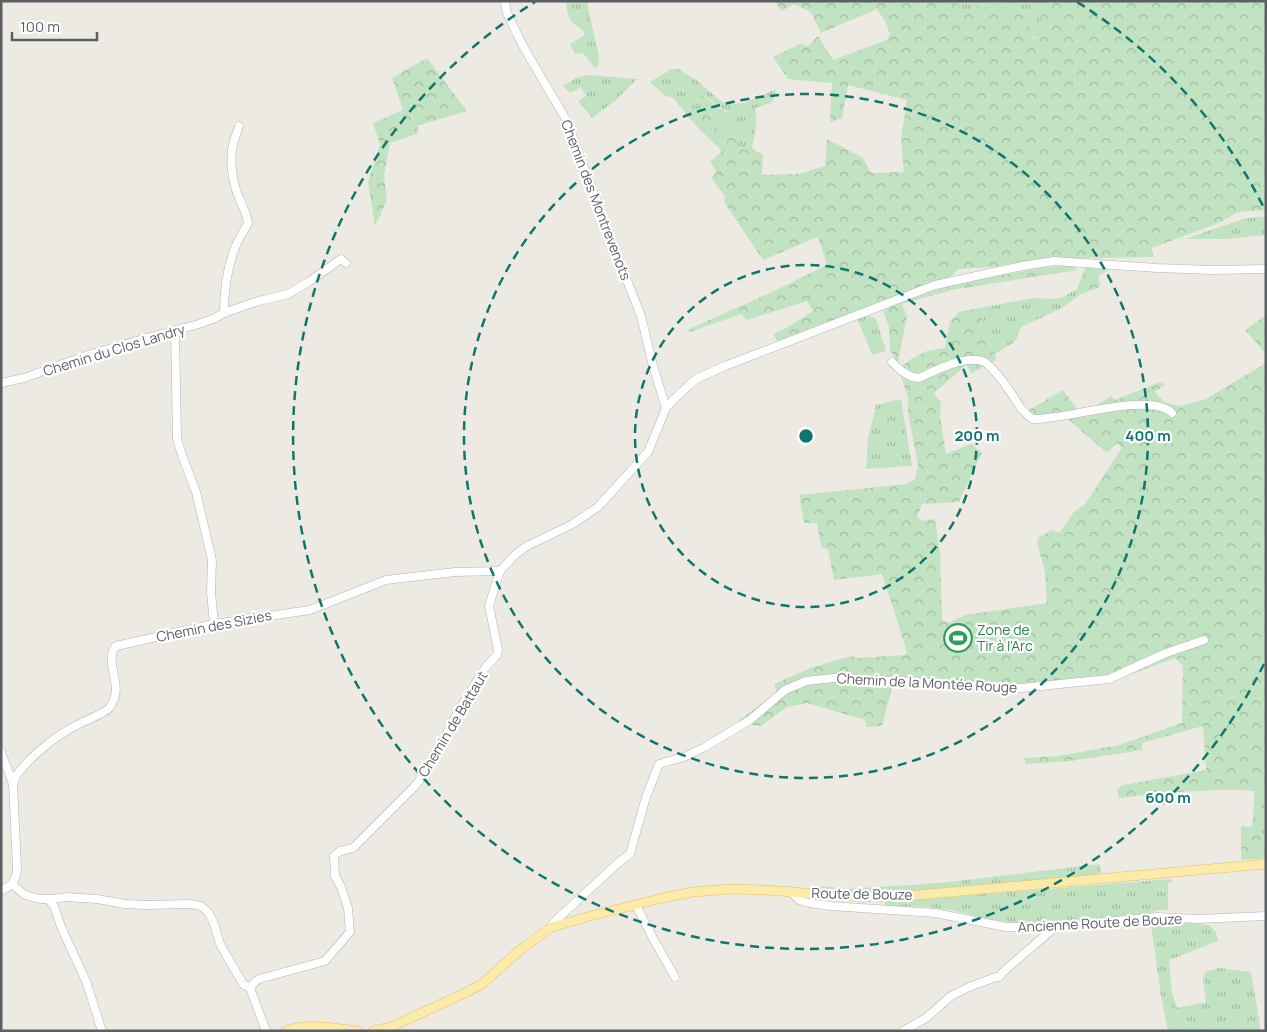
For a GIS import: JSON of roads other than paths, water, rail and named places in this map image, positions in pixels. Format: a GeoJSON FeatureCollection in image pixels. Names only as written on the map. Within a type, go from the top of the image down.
{"type":"FeatureCollection","features":[{"type":"Feature","properties":{"kind":"main road","name":"Route de Bouze"},"geometry":{"type":"LineString","coordinates":[[374,1031],[391,1027],[482,984],[520,950],[552,928],[572,920],[693,892],[730,889],[843,896],[895,897],[1266,864]]}},
{"type":"Feature","properties":{"kind":"main road"},"geometry":{"type":"LineString","coordinates":[[286,1031],[314,1026],[359,1031]]}},
{"type":"Feature","properties":{"kind":"street","name":"Chemin des Montrevenots"},"geometry":{"type":"LineString","coordinates":[[505,1],[506,13],[524,48],[567,121],[641,316],[653,366],[666,408]]}},
{"type":"Feature","properties":{"kind":"street"},"geometry":{"type":"LineString","coordinates":[[224,313],[225,287],[229,264],[238,240],[248,223],[235,187],[232,170],[233,145],[240,126]]}},
{"type":"Feature","properties":{"kind":"street","name":"Chemin du Clos Landry"},"geometry":{"type":"LineString","coordinates":[[1,383],[24,378],[88,355],[215,318],[256,302],[288,294],[341,259],[346,263]]}},
{"type":"Feature","properties":{"kind":"street"},"geometry":{"type":"LineString","coordinates":[[666,408],[696,379],[725,366],[936,285],[1054,261],[1157,268],[1266,270]]}},
{"type":"Feature","properties":{"kind":"street"},"geometry":{"type":"LineString","coordinates":[[175,330],[177,439],[196,492],[212,560],[211,592],[214,624]]}},
{"type":"Feature","properties":{"kind":"street"},"geometry":{"type":"LineString","coordinates":[[892,362],[902,372],[919,378],[966,360],[984,362],[1008,389],[1022,411],[1033,419],[1090,412],[1122,405],[1153,405],[1167,408],[1172,414]]}},
{"type":"Feature","properties":{"kind":"street","name":"Chemin de Battaut"},"geometry":{"type":"LineString","coordinates":[[250,988],[259,979],[325,961],[350,932],[348,908],[341,887],[334,876],[334,856],[340,851],[353,848],[415,786],[428,769],[459,710],[496,655],[498,650],[489,606],[500,571],[516,554],[527,546],[571,526],[598,507],[648,452],[666,408]]}},
{"type":"Feature","properties":{"kind":"street","name":"Chemin des Sizies"},"geometry":{"type":"LineString","coordinates":[[13,777],[58,736],[108,710],[116,695],[116,682],[111,659],[112,650],[116,646],[214,624],[310,610],[386,580],[455,572],[500,571]]}},
{"type":"Feature","properties":{"kind":"street","name":"Chemin de la Montée Rouge"},"geometry":{"type":"LineString","coordinates":[[552,928],[553,923],[630,854],[646,797],[660,764],[705,748],[750,720],[785,690],[806,682],[834,678],[1021,688],[1108,679],[1166,653],[1204,640]]}},
{"type":"Feature","properties":{"kind":"street"},"geometry":{"type":"LineString","coordinates":[[1,752],[13,777],[17,867],[16,876],[12,884],[1,890]]}},
{"type":"Feature","properties":{"kind":"street"},"geometry":{"type":"LineString","coordinates":[[12,884],[29,896],[40,899],[66,897],[96,899],[125,904],[190,904],[201,906],[209,913],[220,944],[243,984],[250,988],[266,1031]]}},
{"type":"Feature","properties":{"kind":"street","name":"Ancienne Route de Bouze"},"geometry":{"type":"LineString","coordinates":[[790,892],[798,900],[809,903],[935,913],[1006,927],[1054,927],[1156,917],[1198,919],[1266,916]]}},
{"type":"Feature","properties":{"kind":"street"},"geometry":{"type":"LineString","coordinates":[[48,899],[53,904],[86,981],[102,1031]]}},
{"type":"Feature","properties":{"kind":"street"},"geometry":{"type":"LineString","coordinates":[[636,905],[675,977]]}},
{"type":"Feature","properties":{"kind":"street"},"geometry":{"type":"LineString","coordinates":[[903,1031],[926,1018],[951,996],[999,977],[1054,927]]}},
{"type":"Feature","properties":{"kind":"place","name":"Zone de Tir à l'Arc"},"geometry":{"type":"Point","coordinates":[958,638]}}]}
